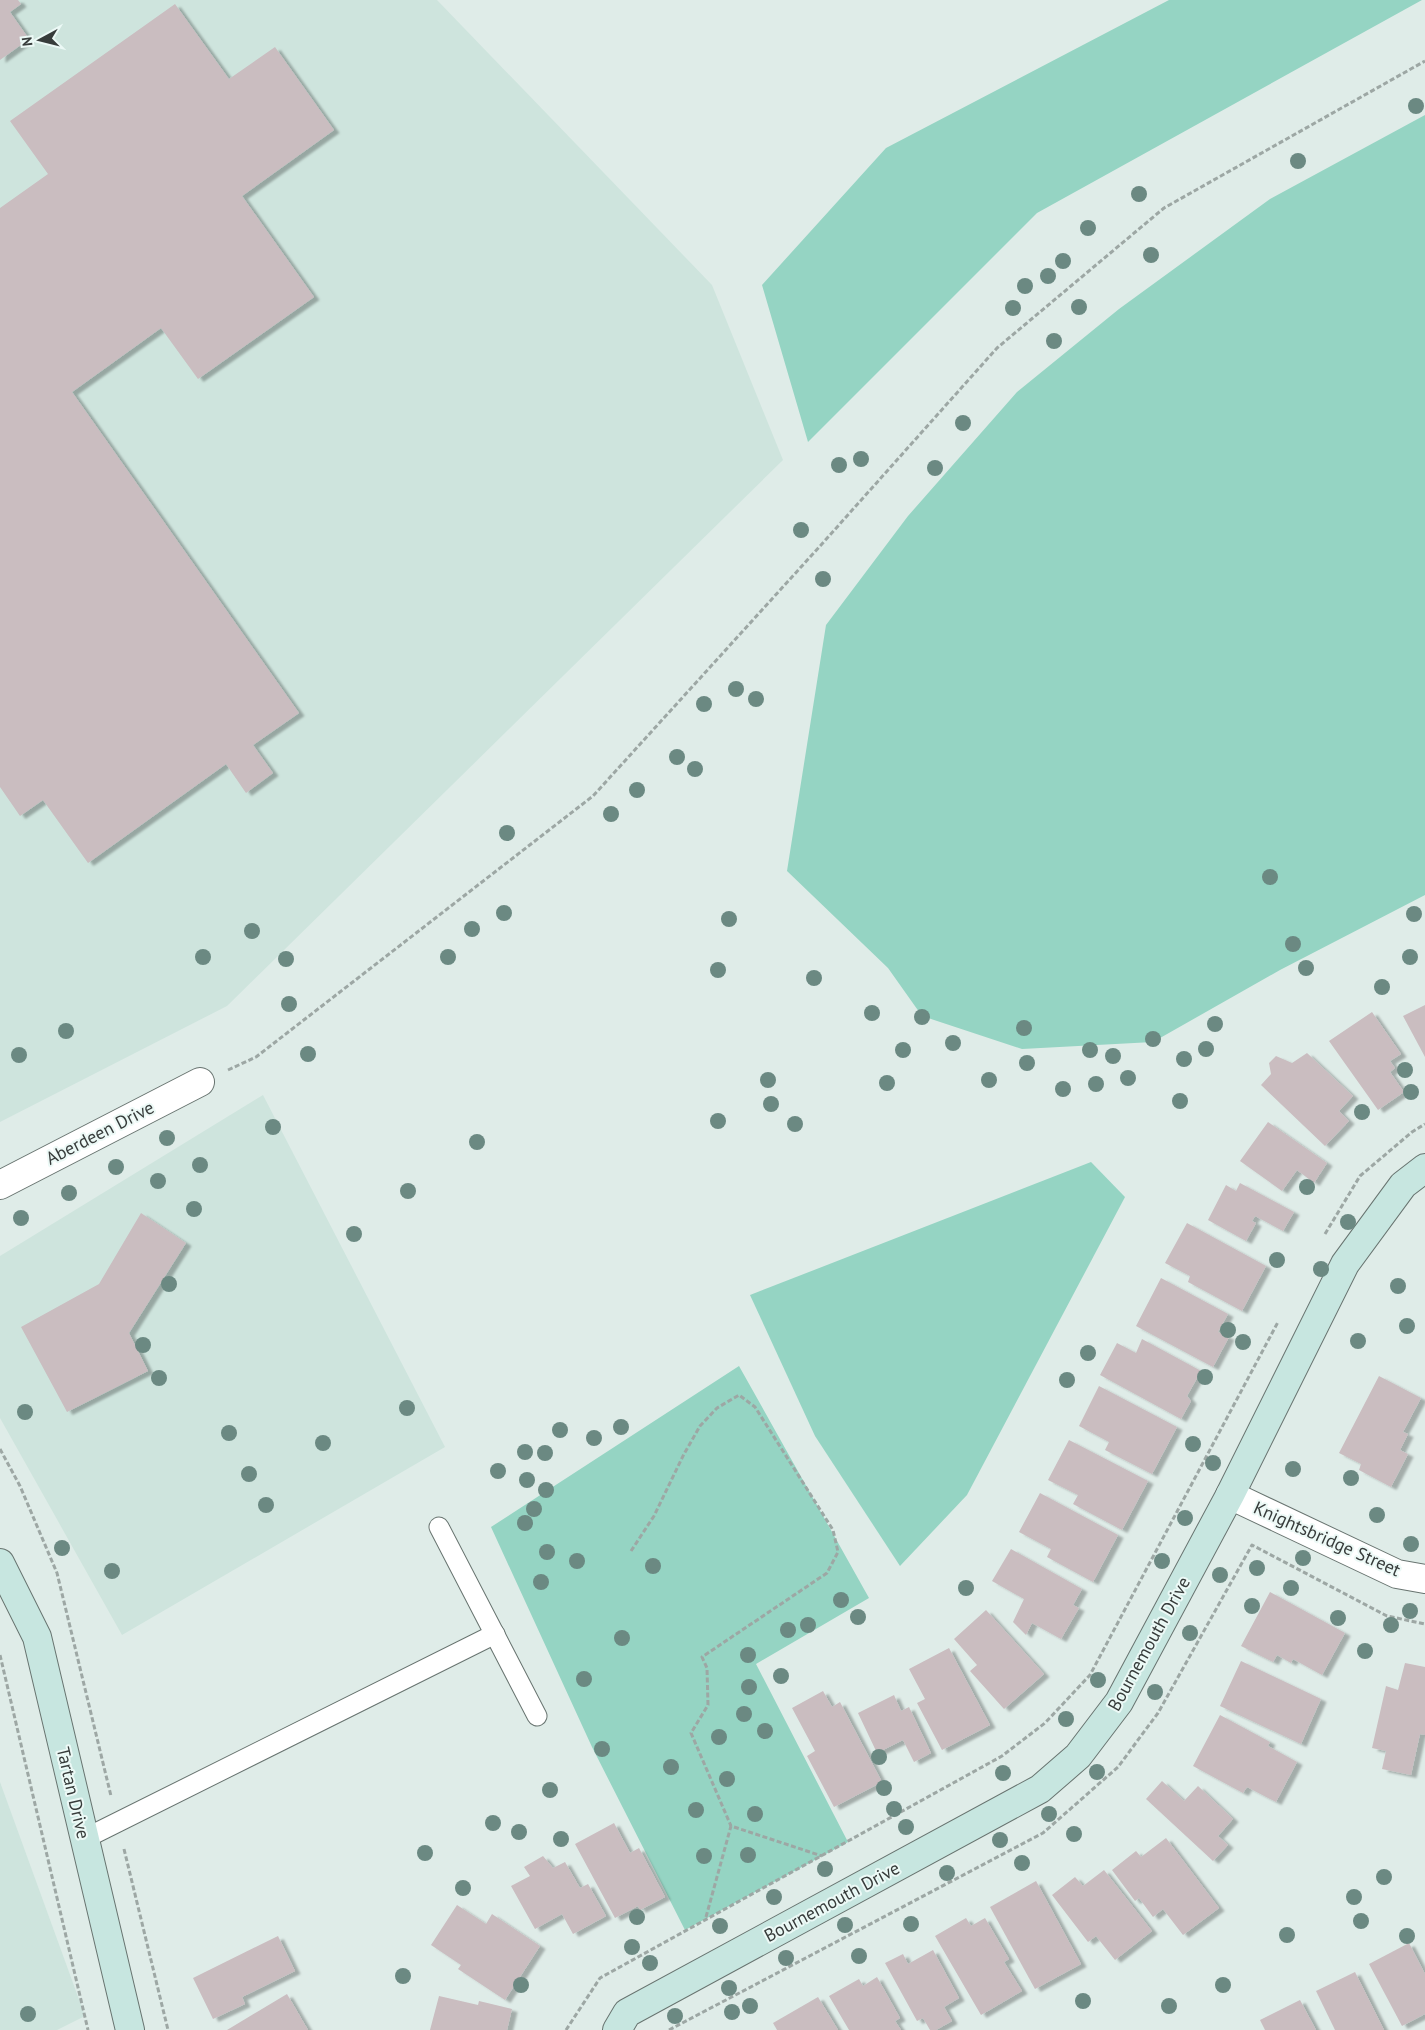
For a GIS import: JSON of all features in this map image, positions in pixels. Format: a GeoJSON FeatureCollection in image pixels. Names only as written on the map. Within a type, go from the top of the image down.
{"type":"FeatureCollection","features":[{"type":"Feature","properties":{"kind":"street","name":"Aberdeen Drive"},"geometry":{"type":"LineString","coordinates":[[0,1185],[200,1082]]}},
{"type":"Feature","properties":{"kind":"street","name":"Bournemouth Drive"},"geometry":{"type":"LineString","coordinates":[[617,2030],[627,2013],[1040,1789],[1078,1756],[1119,1702],[1230,1495],[1345,1264],[1403,1185],[1425,1168]]}},
{"type":"Feature","properties":{"kind":"street","name":"Knightsbridge Street"},"geometry":{"type":"LineString","coordinates":[[1230,1495],[1397,1574],[1425,1579]]}},
{"type":"Feature","properties":{"kind":"street","name":"Tartan Drive"},"geometry":{"type":"LineString","coordinates":[[0,1563],[37,1637],[130,2030]]}},
{"type":"Feature","properties":{"kind":"lane"},"geometry":{"type":"LineString","coordinates":[[439,1527],[537,1716]]}},
{"type":"Feature","properties":{"kind":"lane"},"geometry":{"type":"LineString","coordinates":[[84,1840],[495,1634]]}},
{"type":"Feature","properties":{"kind":"path"},"geometry":{"type":"LineString","coordinates":[[200,1082],[256,1058],[593,796],[808,560],[997,348],[1164,208],[1425,61]]}},
{"type":"Feature","properties":{"kind":"path"},"geometry":{"type":"LineString","coordinates":[[1324,1236],[1360,1176],[1412,1132],[1425,1124]]}},
{"type":"Feature","properties":{"kind":"path"},"geometry":{"type":"LineString","coordinates":[[566,2030],[600,1978],[1002,1756],[1045,1723],[1090,1675],[1282,1315]]}},
{"type":"Feature","properties":{"kind":"path"},"geometry":{"type":"LineString","coordinates":[[631,1551],[654,1516],[684,1454],[700,1426],[717,1408],[739,1395],[755,1406],[833,1530],[838,1552],[827,1573],[702,1657],[707,1668],[708,1705],[691,1733],[732,1826],[706,1918]]}},
{"type":"Feature","properties":{"kind":"path"},"geometry":{"type":"LineString","coordinates":[[0,1655],[88,2030]]}},
{"type":"Feature","properties":{"kind":"path"},"geometry":{"type":"LineString","coordinates":[[732,1826],[822,1856]]}},
{"type":"Feature","properties":{"kind":"shaded area"},"geometry":{"type":"Polygon","coordinates":[[[0,0],[437,0],[712,285],[783,460],[227,1006],[0,1122],[0,0]]]}},
{"type":"Feature","properties":{"kind":"shaded area"},"geometry":{"type":"Polygon","coordinates":[[[263,1095],[445,1447],[122,1635],[0,1418],[0,1256],[263,1095]]]}},
{"type":"Feature","properties":{"kind":"shaded area"},"geometry":{"type":"Polygon","coordinates":[[[0,1782],[85,2016],[57,2030],[0,2030],[0,1782]]]}},
{"type":"Feature","properties":{"kind":"green space"},"geometry":{"type":"Polygon","coordinates":[[[1169,0],[1422,0],[1037,213],[808,442],[762,285],[886,148],[1169,0]]]}},
{"type":"Feature","properties":{"kind":"green space"},"geometry":{"type":"Polygon","coordinates":[[[1425,115],[1425,895],[1280,970],[1153,1042],[1022,1049],[922,1016],[888,968],[787,871],[826,625],[908,516],[1017,392],[1119,309],[1270,199],[1425,115]]]}},
{"type":"Feature","properties":{"kind":"green space"},"geometry":{"type":"Polygon","coordinates":[[[1091,1162],[1125,1197],[967,1495],[900,1566],[815,1436],[750,1295],[1091,1162]]]}},
{"type":"Feature","properties":{"kind":"green space"},"geometry":{"type":"Polygon","coordinates":[[[739,1366],[869,1598],[756,1664],[848,1842],[685,1930],[592,1747],[491,1527],[739,1366]]]}},
{"type":"Feature","properties":{"kind":"building"},"geometry":{"type":"Polygon","coordinates":[[[0,0],[18,0],[21,4],[10,12],[29,39],[0,60],[0,0]]]}},
{"type":"Feature","properties":{"kind":"building"},"geometry":{"type":"Polygon","coordinates":[[[175,4],[229,79],[275,47],[334,130],[242,196],[314,297],[198,379],[161,328],[72,392],[299,713],[253,745],[273,773],[246,793],[226,764],[88,863],[43,800],[20,816],[0,787],[0,208],[48,174],[10,121],[175,4]]]}},
{"type":"Feature","properties":{"kind":"building"},"geometry":{"type":"Polygon","coordinates":[[[1425,1005],[1425,1057],[1403,1016],[1425,1005]]]}},
{"type":"Feature","properties":{"kind":"building"},"geometry":{"type":"Polygon","coordinates":[[[1372,1012],[1401,1054],[1390,1061],[1395,1068],[1390,1072],[1404,1092],[1378,1110],[1329,1041],[1372,1012]]]}},
{"type":"Feature","properties":{"kind":"building"},"geometry":{"type":"Polygon","coordinates":[[[1307,1053],[1353,1096],[1339,1111],[1349,1121],[1325,1146],[1261,1085],[1271,1074],[1269,1063],[1276,1056],[1292,1063],[1307,1053]]]}},
{"type":"Feature","properties":{"kind":"building"},"geometry":{"type":"Polygon","coordinates":[[[1268,1122],[1327,1163],[1314,1183],[1297,1170],[1282,1191],[1240,1161],[1268,1122]]]}},
{"type":"Feature","properties":{"kind":"building"},"geometry":{"type":"Polygon","coordinates":[[[1240,1183],[1294,1212],[1283,1231],[1255,1216],[1252,1221],[1256,1223],[1246,1241],[1208,1220],[1226,1185],[1236,1191],[1240,1183]]]}},
{"type":"Feature","properties":{"kind":"building"},"geometry":{"type":"Polygon","coordinates":[[[141,1213],[186,1243],[129,1333],[148,1371],[67,1412],[21,1327],[99,1284],[141,1213]]]}},
{"type":"Feature","properties":{"kind":"building"},"geometry":{"type":"Polygon","coordinates":[[[1187,1223],[1266,1266],[1242,1311],[1188,1282],[1190,1276],[1165,1263],[1187,1223]]]}},
{"type":"Feature","properties":{"kind":"building"},"geometry":{"type":"Polygon","coordinates":[[[1161,1278],[1228,1314],[1218,1332],[1229,1337],[1213,1367],[1136,1326],[1161,1278]]]}},
{"type":"Feature","properties":{"kind":"building"},"geometry":{"type":"Polygon","coordinates":[[[1142,1339],[1201,1371],[1187,1396],[1191,1401],[1181,1419],[1100,1375],[1117,1343],[1136,1353],[1142,1339]]]}},
{"type":"Feature","properties":{"kind":"building"},"geometry":{"type":"Polygon","coordinates":[[[1379,1376],[1421,1398],[1403,1432],[1408,1434],[1400,1450],[1408,1454],[1391,1487],[1359,1470],[1361,1464],[1339,1453],[1379,1376]]]}},
{"type":"Feature","properties":{"kind":"building"},"geometry":{"type":"Polygon","coordinates":[[[1099,1386],[1177,1427],[1152,1474],[1105,1450],[1109,1442],[1079,1426],[1099,1386]]]}},
{"type":"Feature","properties":{"kind":"building"},"geometry":{"type":"Polygon","coordinates":[[[1069,1440],[1148,1481],[1122,1530],[1073,1504],[1078,1495],[1048,1480],[1069,1440]]]}},
{"type":"Feature","properties":{"kind":"building"},"geometry":{"type":"Polygon","coordinates":[[[1040,1493],[1118,1535],[1093,1582],[1047,1557],[1051,1549],[1019,1532],[1040,1493]]]}},
{"type":"Feature","properties":{"kind":"building"},"geometry":{"type":"Polygon","coordinates":[[[1011,1549],[1082,1589],[1073,1605],[1079,1608],[1061,1639],[1032,1623],[1026,1635],[1013,1622],[1024,1599],[992,1581],[1011,1549]]]}},
{"type":"Feature","properties":{"kind":"building"},"geometry":{"type":"Polygon","coordinates":[[[1270,1592],[1345,1633],[1322,1675],[1293,1659],[1291,1663],[1277,1655],[1273,1662],[1241,1646],[1270,1592]]]}},
{"type":"Feature","properties":{"kind":"building"},"geometry":{"type":"Polygon","coordinates":[[[986,1610],[1044,1674],[1004,1709],[970,1671],[977,1665],[954,1639],[986,1610]]]}},
{"type":"Feature","properties":{"kind":"building"},"geometry":{"type":"Polygon","coordinates":[[[949,1648],[990,1725],[942,1750],[917,1703],[925,1699],[909,1669],[949,1648]]]}},
{"type":"Feature","properties":{"kind":"building"},"geometry":{"type":"Polygon","coordinates":[[[1241,1661],[1321,1699],[1301,1744],[1220,1706],[1241,1661]]]}},
{"type":"Feature","properties":{"kind":"building"},"geometry":{"type":"Polygon","coordinates":[[[1405,1663],[1425,1667],[1425,1735],[1420,1734],[1411,1775],[1382,1769],[1386,1751],[1372,1748],[1386,1686],[1398,1690],[1405,1663]]]}},
{"type":"Feature","properties":{"kind":"building"},"geometry":{"type":"Polygon","coordinates":[[[823,1691],[832,1707],[840,1702],[882,1782],[834,1807],[807,1756],[815,1751],[792,1708],[823,1691]]]}},
{"type":"Feature","properties":{"kind":"building"},"geometry":{"type":"Polygon","coordinates":[[[894,1695],[901,1711],[909,1707],[931,1753],[914,1762],[903,1740],[877,1753],[858,1713],[894,1695]]]}},
{"type":"Feature","properties":{"kind":"building"},"geometry":{"type":"Polygon","coordinates":[[[1220,1715],[1270,1742],[1268,1746],[1297,1762],[1276,1802],[1247,1787],[1243,1793],[1193,1766],[1220,1715]]]}},
{"type":"Feature","properties":{"kind":"building"},"geometry":{"type":"Polygon","coordinates":[[[1162,1781],[1184,1801],[1198,1786],[1233,1819],[1218,1836],[1228,1845],[1213,1861],[1146,1799],[1162,1781]]]}},
{"type":"Feature","properties":{"kind":"building"},"geometry":{"type":"Polygon","coordinates":[[[614,1823],[630,1853],[639,1848],[665,1897],[640,1910],[638,1906],[615,1918],[575,1844],[614,1823]]]}},
{"type":"Feature","properties":{"kind":"building"},"geometry":{"type":"Polygon","coordinates":[[[1166,1838],[1219,1908],[1183,1935],[1163,1909],[1153,1917],[1139,1898],[1135,1901],[1112,1870],[1136,1851],[1141,1857],[1166,1838]]]}},
{"type":"Feature","properties":{"kind":"building"},"geometry":{"type":"Polygon","coordinates":[[[543,1856],[553,1868],[565,1862],[580,1888],[588,1884],[606,1916],[573,1934],[562,1914],[535,1929],[511,1886],[530,1876],[524,1867],[543,1856]]]}},
{"type":"Feature","properties":{"kind":"building"},"geometry":{"type":"Polygon","coordinates":[[[1104,1870],[1152,1931],[1115,1960],[1096,1936],[1088,1942],[1052,1895],[1075,1877],[1083,1886],[1104,1870]]]}},
{"type":"Feature","properties":{"kind":"building"},"geometry":{"type":"Polygon","coordinates":[[[1036,1881],[1081,1964],[1035,1989],[990,1907],[1036,1881]]]}},
{"type":"Feature","properties":{"kind":"building"},"geometry":{"type":"Polygon","coordinates":[[[457,1905],[486,1924],[492,1914],[540,1946],[505,2000],[458,1969],[461,1965],[431,1945],[457,1905]]]}},
{"type":"Feature","properties":{"kind":"building"},"geometry":{"type":"Polygon","coordinates":[[[966,1918],[971,1926],[985,1918],[1009,1959],[1004,1962],[1022,1991],[981,2015],[935,1936],[966,1918]]]}},
{"type":"Feature","properties":{"kind":"building"},"geometry":{"type":"Polygon","coordinates":[[[278,1936],[295,1971],[242,1997],[245,2004],[213,2019],[193,1978],[278,1936]]]}},
{"type":"Feature","properties":{"kind":"building"},"geometry":{"type":"Polygon","coordinates":[[[1409,1943],[1425,1974],[1425,2014],[1402,2026],[1369,1964],[1409,1943]]]}},
{"type":"Feature","properties":{"kind":"building"},"geometry":{"type":"Polygon","coordinates":[[[933,1950],[959,1998],[944,2007],[952,2021],[936,2030],[930,2030],[923,2018],[917,2021],[885,1963],[903,1954],[908,1964],[933,1950]]]}},
{"type":"Feature","properties":{"kind":"building"},"geometry":{"type":"Polygon","coordinates":[[[1355,1972],[1384,2030],[1335,2030],[1316,1991],[1355,1972]]]}},
{"type":"Feature","properties":{"kind":"building"},"geometry":{"type":"Polygon","coordinates":[[[877,1977],[900,2018],[895,2021],[901,2030],[849,2030],[829,1996],[859,1979],[863,1986],[877,1977]]]}},
{"type":"Feature","properties":{"kind":"building"},"geometry":{"type":"Polygon","coordinates":[[[287,1994],[308,2030],[227,2030],[287,1994]]]}},
{"type":"Feature","properties":{"kind":"building"},"geometry":{"type":"Polygon","coordinates":[[[439,1996],[478,2005],[479,2001],[512,2009],[507,2030],[430,2030],[439,1996]]]}},
{"type":"Feature","properties":{"kind":"building"},"geometry":{"type":"Polygon","coordinates":[[[818,1997],[838,2030],[777,2030],[773,2023],[818,1997]]]}},
{"type":"Feature","properties":{"kind":"building"},"geometry":{"type":"Polygon","coordinates":[[[1300,2000],[1316,2030],[1265,2030],[1260,2020],[1300,2000]]]}}]}
